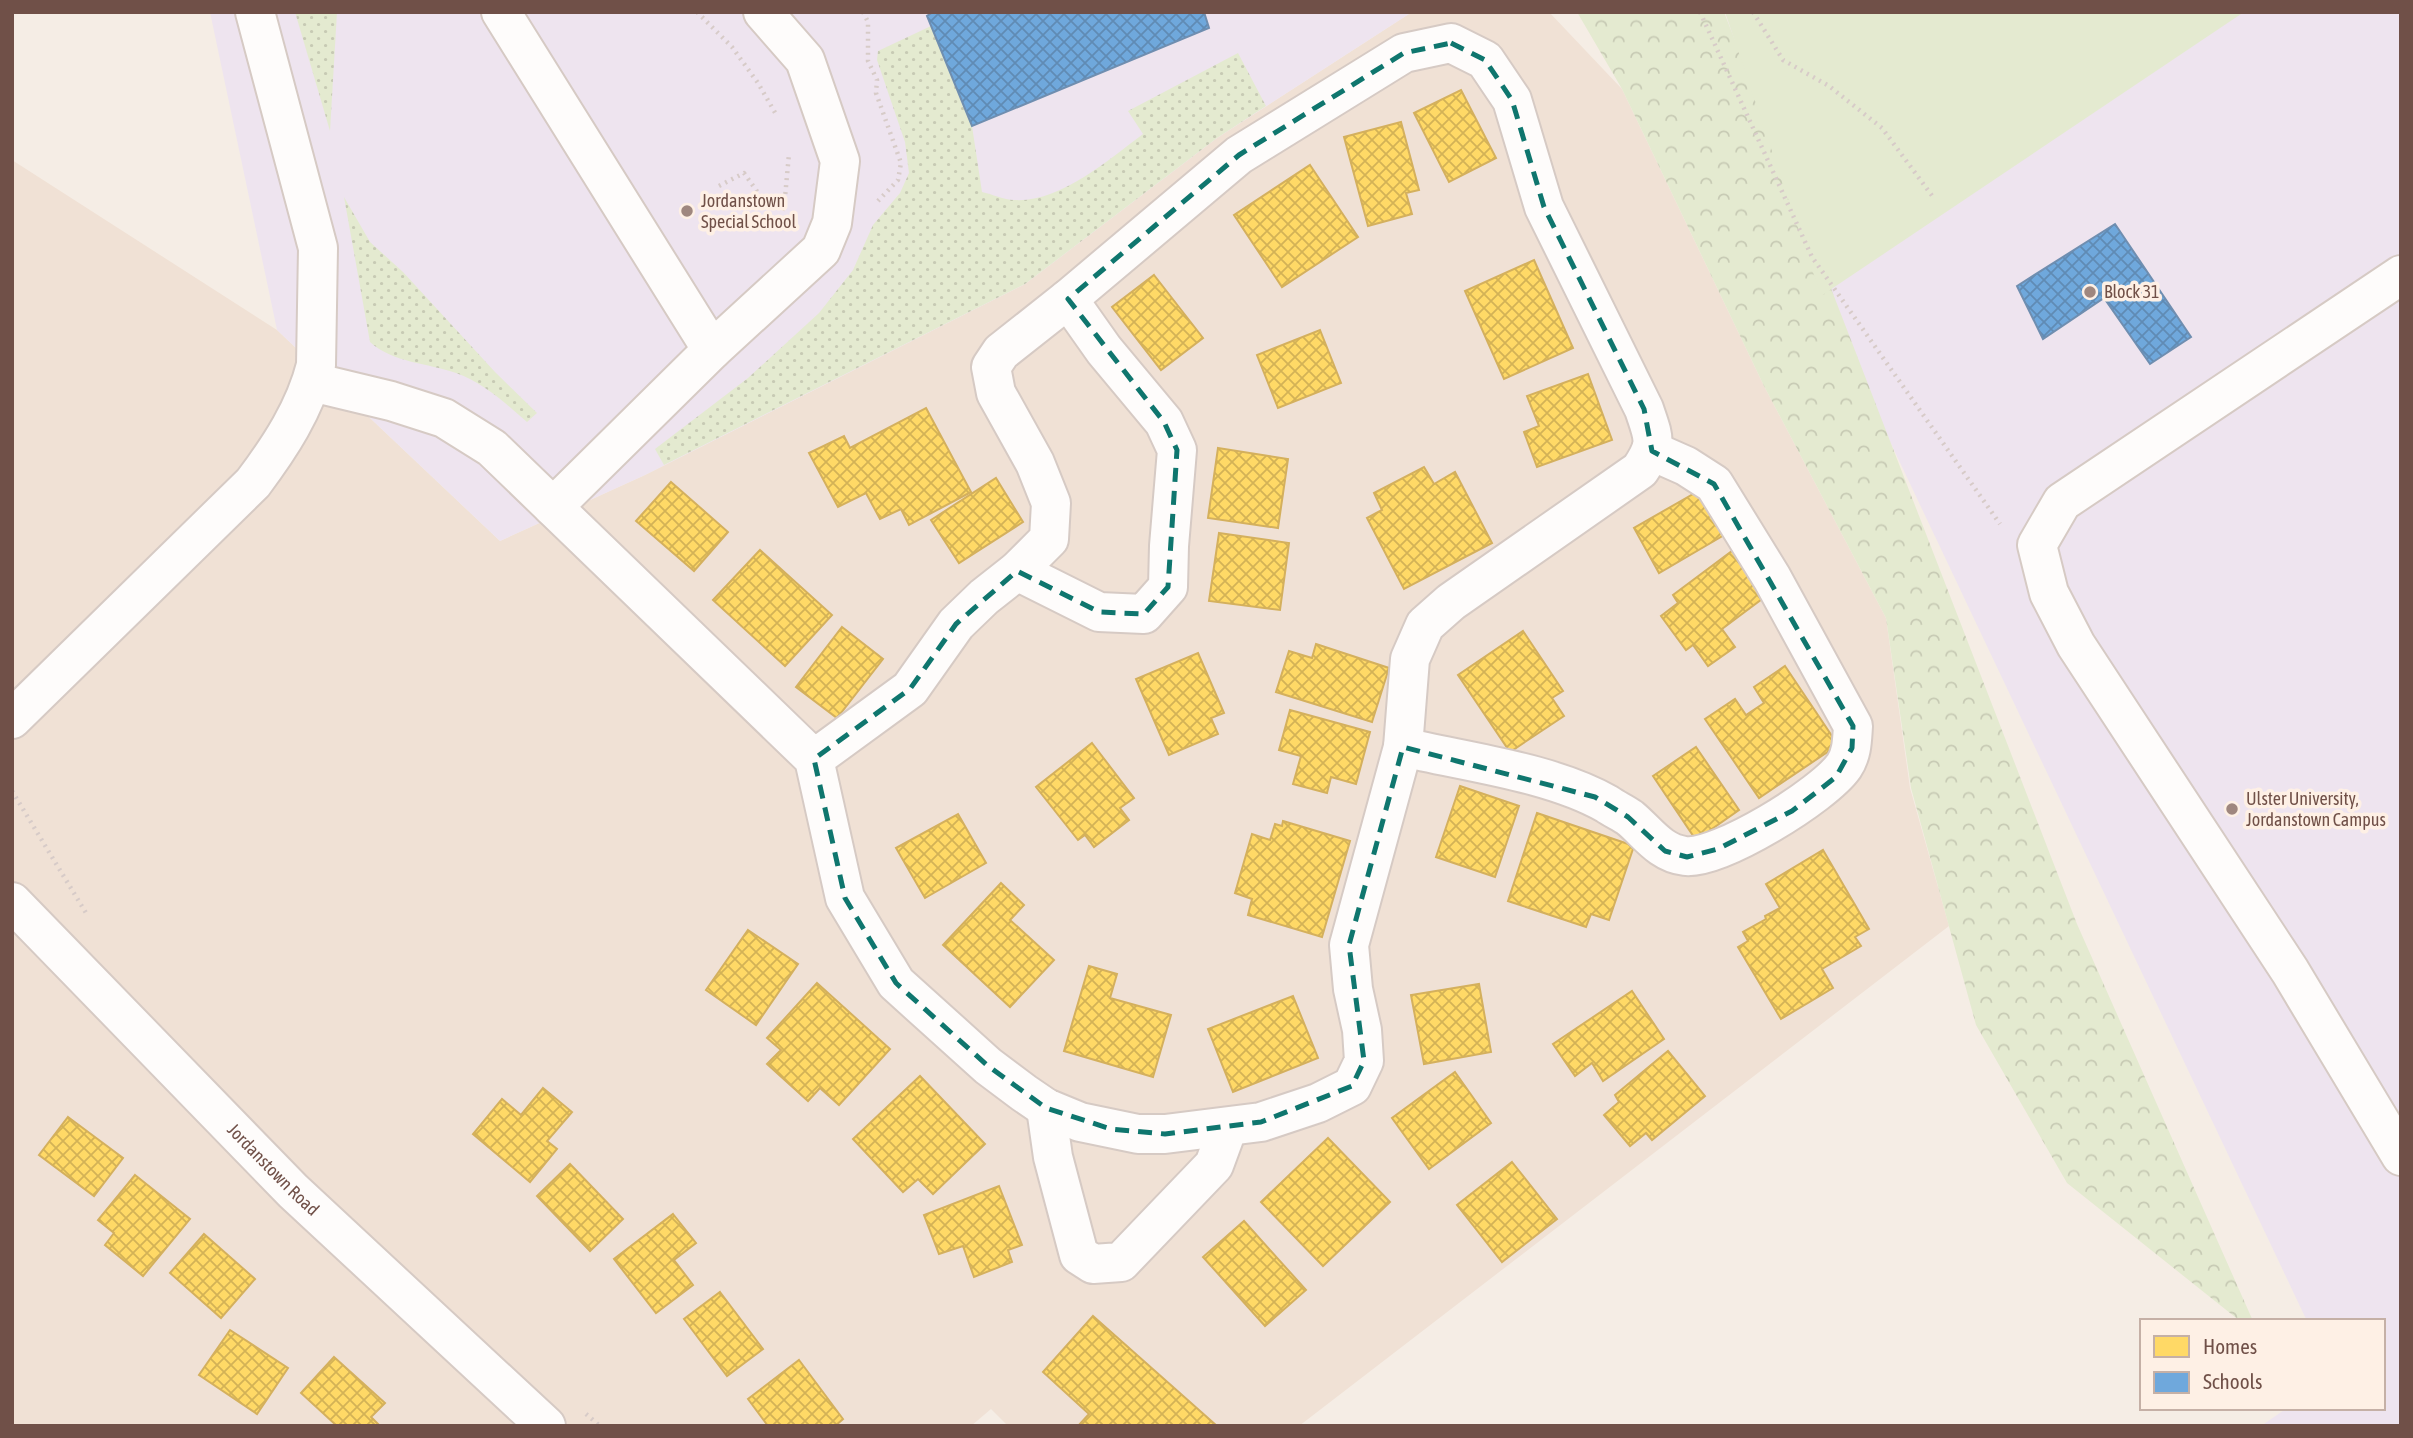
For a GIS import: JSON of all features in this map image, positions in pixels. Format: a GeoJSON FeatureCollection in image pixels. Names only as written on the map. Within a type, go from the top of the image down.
{"type":"FeatureCollection","features":[{"type":"Feature","properties":{"kind":"street"},"geometry":{"type":"LineString","coordinates":[[12,719],[253,483],[284,441],[312,382],[316,365],[318,247],[255,12]]}},
{"type":"Feature","properties":{"kind":"street"},"geometry":{"type":"LineString","coordinates":[[501,12],[712,350]]}},
{"type":"Feature","properties":{"kind":"street"},"geometry":{"type":"LineString","coordinates":[[553,507],[712,350],[821,250],[832,223],[840,161],[805,60],[763,12]]}},
{"type":"Feature","properties":{"kind":"street"},"geometry":{"type":"LineString","coordinates":[[312,382],[391,401],[444,418],[492,448],[814,759],[845,898],[895,983],[989,1066],[1046,1108],[1080,1122],[1138,1134],[1165,1134],[1261,1122],[1318,1103],[1353,1086],[1364,1061],[1349,945],[1403,747],[1410,659],[1425,625],[1451,602],[1640,470],[1653,451],[1653,433],[1644,409],[1544,207],[1512,100],[1485,60],[1451,43],[1404,53],[1239,155],[1001,352],[991,367],[996,394],[1035,463],[1051,503],[1049,539],[956,624],[910,689],[814,759]]}},
{"type":"Feature","properties":{"kind":"street"},"geometry":{"type":"LineString","coordinates":[[2401,275],[2062,502],[2037,545],[2049,593],[2076,645],[2290,971],[2401,1156]]}},
{"type":"Feature","properties":{"kind":"street"},"geometry":{"type":"LineString","coordinates":[[1017,571],[1099,612],[1144,614],[1168,587],[1177,450],[1164,422],[1104,350],[1068,299]]}},
{"type":"Feature","properties":{"kind":"street"},"geometry":{"type":"LineString","coordinates":[[1403,747],[1540,778],[1595,797],[1628,817],[1665,851],[1687,857],[1718,849],[1792,811],[1836,777],[1852,748],[1853,726],[1772,578],[1714,484],[1686,466],[1653,451]]}},
{"type":"Feature","properties":{"kind":"street","name":"Jordanstown Road"},"geometry":{"type":"LineString","coordinates":[[12,902],[293,1191],[529,1421]]}},
{"type":"Feature","properties":{"kind":"street"},"geometry":{"type":"LineString","coordinates":[[1046,1108],[1053,1157],[1079,1255],[1093,1264],[1121,1262],[1214,1165],[1228,1127]]}},
{"type":"Feature","properties":{"kind":"path"},"geometry":{"type":"LineString","coordinates":[[697,12],[732,47],[758,83],[783,127]]}},
{"type":"Feature","properties":{"kind":"path"},"geometry":{"type":"LineString","coordinates":[[1700,12],[1812,257],[2002,526]]}},
{"type":"Feature","properties":{"kind":"path"},"geometry":{"type":"LineString","coordinates":[[1753,12],[1783,60],[1829,86],[1882,128],[1933,197]]}},
{"type":"Feature","properties":{"kind":"path"},"geometry":{"type":"LineString","coordinates":[[784,208],[790,157],[788,147]]}},
{"type":"Feature","properties":{"kind":"path"},"geometry":{"type":"LineString","coordinates":[[719,186],[744,173],[766,205],[832,223]]}},
{"type":"Feature","properties":{"kind":"highlighted area"},"geometry":{"type":"Polygon","coordinates":[[[1451,43],[1485,60],[1512,100],[1544,207],[1644,409],[1652,451],[1714,484],[1853,726],[1852,748],[1836,777],[1792,811],[1718,849],[1687,857],[1665,851],[1628,817],[1595,797],[1403,747],[1349,945],[1364,1061],[1352,1086],[1261,1122],[1165,1134],[1111,1129],[1046,1108],[988,1066],[896,983],[845,898],[814,759],[910,689],[956,624],[1017,571],[1099,612],[1144,614],[1168,587],[1177,450],[1164,422],[1068,299],[1239,155],[1404,53],[1451,43]]]}},
{"type":"Feature","properties":{"kind":"shaded area","name":"Jordanstown Special School"},"geometry":{"type":"Polygon","coordinates":[[[210,12],[1412,12],[1217,138],[1025,284],[645,475],[500,541],[277,330],[210,12]]]}},
{"type":"Feature","properties":{"kind":"shaded area"},"geometry":{"type":"Polygon","coordinates":[[[1412,12],[1549,12],[1622,89],[1764,386],[1886,618],[1910,788],[1949,926],[1299,1426],[1008,1426],[991,1409],[971,1426],[12,1426],[12,160],[277,330],[500,541],[645,475],[1025,284],[1217,138],[1412,12]]]}},
{"type":"Feature","properties":{"kind":"shaded area","name":"Ulster University, Jordanstown Campus"},"geometry":{"type":"Polygon","coordinates":[[[1725,12],[2401,12],[2401,1426],[2261,1426],[2284,1410],[2385,1410],[2385,1319],[2306,1319],[1821,296],[1725,12]]]}},
{"type":"Feature","properties":{"kind":"green space"},"geometry":{"type":"Polygon","coordinates":[[[295,12],[337,12],[330,131],[295,12]]]}},
{"type":"Feature","properties":{"kind":"green space"},"geometry":{"type":"Polygon","coordinates":[[[1577,12],[1724,12],[2077,924],[2252,1319],[2237,1319],[2067,1183],[1976,1025],[1911,788],[1886,618],[1764,386],[1622,89],[1577,12]]]}},
{"type":"Feature","properties":{"kind":"green space"},"geometry":{"type":"Polygon","coordinates":[[[1725,12],[2244,12],[1821,296],[1725,12]]]}},
{"type":"Feature","properties":{"kind":"green space"},"geometry":{"type":"Polygon","coordinates":[[[931,26],[972,126],[982,192],[1006,199],[1031,199],[1049,195],[1083,178],[1143,134],[1128,111],[1238,53],[1266,106],[1217,138],[1025,284],[664,465],[655,449],[748,378],[819,313],[853,270],[873,225],[900,193],[909,173],[905,142],[877,60],[878,51],[931,26]]]}},
{"type":"Feature","properties":{"kind":"green space"},"geometry":{"type":"Polygon","coordinates":[[[344,197],[370,242],[403,272],[495,372],[537,413],[527,422],[476,382],[389,354],[370,342],[344,197]]]}},
{"type":"Feature","properties":{"kind":"building: Homes"},"geometry":{"type":"Polygon","coordinates":[[[1461,90],[1496,158],[1449,182],[1414,113],[1461,90]]]}},
{"type":"Feature","properties":{"kind":"building: Homes"},"geometry":{"type":"Polygon","coordinates":[[[1401,122],[1419,190],[1406,193],[1412,214],[1368,226],[1344,137],[1401,122]]]}},
{"type":"Feature","properties":{"kind":"building: Homes"},"geometry":{"type":"Polygon","coordinates":[[[1310,165],[1358,237],[1282,287],[1234,215],[1310,165]]]}},
{"type":"Feature","properties":{"kind":"building: Homes"},"geometry":{"type":"Polygon","coordinates":[[[1534,260],[1573,348],[1504,379],[1465,291],[1534,260]]]}},
{"type":"Feature","properties":{"kind":"building: Homes"},"geometry":{"type":"Polygon","coordinates":[[[1154,275],[1203,338],[1161,370],[1112,307],[1154,275]]]}},
{"type":"Feature","properties":{"kind":"building: Homes"},"geometry":{"type":"Polygon","coordinates":[[[1320,330],[1341,383],[1278,408],[1257,355],[1320,330]]]}},
{"type":"Feature","properties":{"kind":"building: Homes"},"geometry":{"type":"Polygon","coordinates":[[[1588,374],[1612,440],[1537,467],[1524,432],[1539,426],[1527,396],[1588,374]]]}},
{"type":"Feature","properties":{"kind":"building: Homes"},"geometry":{"type":"Polygon","coordinates":[[[926,408],[971,492],[909,525],[901,509],[880,519],[866,493],[838,507],[809,453],[844,436],[850,448],[926,408]]]}},
{"type":"Feature","properties":{"kind":"building: Homes"},"geometry":{"type":"Polygon","coordinates":[[[1218,448],[1288,459],[1278,528],[1208,518],[1218,448]]]}},
{"type":"Feature","properties":{"kind":"building: Homes"},"geometry":{"type":"Polygon","coordinates":[[[1424,467],[1434,484],[1455,472],[1492,543],[1404,589],[1367,518],[1382,510],[1374,493],[1424,467]]]}},
{"type":"Feature","properties":{"kind":"building: Homes"},"geometry":{"type":"Polygon","coordinates":[[[996,478],[1023,522],[959,563],[931,520],[996,478]]]}},
{"type":"Feature","properties":{"kind":"building: Homes"},"geometry":{"type":"Polygon","coordinates":[[[671,482],[728,532],[694,571],[636,521],[671,482]]]}},
{"type":"Feature","properties":{"kind":"building: Homes"},"geometry":{"type":"Polygon","coordinates":[[[1700,490],[1726,534],[1659,573],[1634,528],[1700,490]]]}},
{"type":"Feature","properties":{"kind":"building: Homes"},"geometry":{"type":"Polygon","coordinates":[[[1219,533],[1289,543],[1280,610],[1209,601],[1219,533]]]}},
{"type":"Feature","properties":{"kind":"building: Homes"},"geometry":{"type":"Polygon","coordinates":[[[760,550],[832,615],[785,666],[713,600],[760,550]]]}},
{"type":"Feature","properties":{"kind":"building: Homes"},"geometry":{"type":"Polygon","coordinates":[[[1732,551],[1766,596],[1722,629],[1735,647],[1708,666],[1693,645],[1686,650],[1661,616],[1678,603],[1673,595],[1732,551]]]}},
{"type":"Feature","properties":{"kind":"building: Homes"},"geometry":{"type":"Polygon","coordinates":[[[842,627],[883,659],[837,718],[796,687],[842,627]]]}},
{"type":"Feature","properties":{"kind":"building: Homes"},"geometry":{"type":"Polygon","coordinates":[[[1523,631],[1563,691],[1552,698],[1564,716],[1510,752],[1458,675],[1523,631]]]}},
{"type":"Feature","properties":{"kind":"building: Homes"},"geometry":{"type":"Polygon","coordinates":[[[1316,644],[1389,668],[1372,722],[1276,692],[1289,651],[1312,658],[1316,644]]]}},
{"type":"Feature","properties":{"kind":"building: Homes"},"geometry":{"type":"Polygon","coordinates":[[[1198,653],[1224,713],[1211,718],[1218,734],[1169,755],[1136,679],[1198,653]]]}},
{"type":"Feature","properties":{"kind":"building: Homes"},"geometry":{"type":"Polygon","coordinates":[[[1785,666],[1838,745],[1759,798],[1705,719],[1735,699],[1746,715],[1764,703],[1754,687],[1785,666]]]}},
{"type":"Feature","properties":{"kind":"building: Homes"},"geometry":{"type":"Polygon","coordinates":[[[1290,710],[1370,732],[1356,784],[1331,777],[1327,793],[1293,784],[1301,756],[1279,750],[1290,710]]]}},
{"type":"Feature","properties":{"kind":"building: Homes"},"geometry":{"type":"Polygon","coordinates":[[[1092,743],[1134,798],[1120,808],[1129,820],[1094,847],[1085,835],[1078,840],[1036,787],[1092,743]]]}},
{"type":"Feature","properties":{"kind":"building: Homes"},"geometry":{"type":"Polygon","coordinates":[[[1696,747],[1739,810],[1696,840],[1653,776],[1696,747]]]}},
{"type":"Feature","properties":{"kind":"building: Homes"},"geometry":{"type":"Polygon","coordinates":[[[1460,786],[1519,806],[1495,877],[1436,857],[1460,786]]]}},
{"type":"Feature","properties":{"kind":"building: Homes"},"geometry":{"type":"Polygon","coordinates":[[[1537,813],[1634,846],[1609,920],[1591,914],[1586,927],[1508,901],[1537,813]]]}},
{"type":"Feature","properties":{"kind":"building: Homes"},"geometry":{"type":"Polygon","coordinates":[[[958,814],[986,863],[925,898],[896,848],[958,814]]]}},
{"type":"Feature","properties":{"kind":"building: Homes"},"geometry":{"type":"Polygon","coordinates":[[[1283,821],[1350,841],[1322,937],[1248,915],[1252,899],[1235,893],[1252,834],[1270,840],[1275,824],[1282,826],[1283,821]]]}},
{"type":"Feature","properties":{"kind":"building: Homes"},"geometry":{"type":"Polygon","coordinates":[[[1823,850],[1869,929],[1855,937],[1861,946],[1822,969],[1833,988],[1781,1019],[1738,947],[1748,941],[1743,932],[1780,908],[1766,884],[1823,850]]]}},
{"type":"Feature","properties":{"kind":"building: Homes"},"geometry":{"type":"Polygon","coordinates":[[[1001,883],[1024,905],[1010,920],[1054,960],[1010,1007],[943,945],[1001,883]]]}},
{"type":"Feature","properties":{"kind":"building: Homes"},"geometry":{"type":"Polygon","coordinates":[[[748,930],[798,964],[756,1025],[706,990],[748,930]]]}},
{"type":"Feature","properties":{"kind":"building: Homes"},"geometry":{"type":"Polygon","coordinates":[[[1089,966],[1117,974],[1110,998],[1171,1015],[1153,1077],[1064,1051],[1089,966]]]}},
{"type":"Feature","properties":{"kind":"building: Homes"},"geometry":{"type":"Polygon","coordinates":[[[817,983],[890,1049],[839,1105],[820,1088],[808,1101],[767,1064],[781,1050],[767,1038],[817,983]]]}},
{"type":"Feature","properties":{"kind":"building: Homes"},"geometry":{"type":"Polygon","coordinates":[[[1479,984],[1491,1052],[1424,1064],[1411,995],[1479,984]]]}},
{"type":"Feature","properties":{"kind":"building: Homes"},"geometry":{"type":"Polygon","coordinates":[[[1632,991],[1664,1039],[1603,1081],[1592,1063],[1575,1076],[1553,1044],[1632,991]]]}},
{"type":"Feature","properties":{"kind":"building: Homes"},"geometry":{"type":"Polygon","coordinates":[[[1293,996],[1318,1058],[1233,1092],[1208,1029],[1293,996]]]}},
{"type":"Feature","properties":{"kind":"building: Homes"},"geometry":{"type":"Polygon","coordinates":[[[1668,1051],[1705,1096],[1652,1140],[1646,1133],[1630,1146],[1604,1115],[1619,1102],[1615,1095],[1668,1051]]]}},
{"type":"Feature","properties":{"kind":"building: Homes"},"geometry":{"type":"Polygon","coordinates":[[[1455,1072],[1491,1123],[1429,1169],[1392,1118],[1455,1072]]]}},
{"type":"Feature","properties":{"kind":"building: Homes"},"geometry":{"type":"Polygon","coordinates":[[[920,1076],[985,1144],[933,1194],[918,1179],[903,1192],[853,1139],[920,1076]]]}},
{"type":"Feature","properties":{"kind":"building: Homes"},"geometry":{"type":"Polygon","coordinates":[[[543,1088],[572,1112],[547,1141],[557,1149],[530,1182],[473,1134],[502,1099],[521,1115],[543,1088]]]}},
{"type":"Feature","properties":{"kind":"building: Homes"},"geometry":{"type":"Polygon","coordinates":[[[68,1117],[123,1158],[94,1196],[39,1155],[68,1117]]]}},
{"type":"Feature","properties":{"kind":"building: Homes"},"geometry":{"type":"Polygon","coordinates":[[[1328,1138],[1390,1202],[1323,1266],[1261,1202],[1328,1138]]]}},
{"type":"Feature","properties":{"kind":"building: Homes"},"geometry":{"type":"Polygon","coordinates":[[[1512,1162],[1557,1219],[1502,1262],[1457,1205],[1512,1162]]]}},
{"type":"Feature","properties":{"kind":"building: Homes"},"geometry":{"type":"Polygon","coordinates":[[[570,1164],[623,1219],[590,1251],[537,1196],[570,1164]]]}},
{"type":"Feature","properties":{"kind":"building: Homes"},"geometry":{"type":"Polygon","coordinates":[[[135,1175],[190,1219],[143,1276],[105,1245],[114,1233],[98,1220],[135,1175]]]}},
{"type":"Feature","properties":{"kind":"building: Homes"},"geometry":{"type":"Polygon","coordinates":[[[999,1186],[1022,1245],[1008,1250],[1012,1262],[974,1277],[963,1246],[939,1254],[924,1215],[999,1186]]]}},
{"type":"Feature","properties":{"kind":"building: Homes"},"geometry":{"type":"Polygon","coordinates":[[[673,1214],[696,1243],[674,1260],[693,1285],[656,1313],[614,1259],[673,1214]]]}},
{"type":"Feature","properties":{"kind":"building: Homes"},"geometry":{"type":"Polygon","coordinates":[[[1244,1221],[1306,1290],[1265,1326],[1203,1257],[1244,1221]]]}},
{"type":"Feature","properties":{"kind":"building: Homes"},"geometry":{"type":"Polygon","coordinates":[[[204,1234],[255,1279],[221,1318],[170,1273],[204,1234]]]}},
{"type":"Feature","properties":{"kind":"building: Homes"},"geometry":{"type":"Polygon","coordinates":[[[720,1292],[763,1349],[727,1376],[684,1319],[720,1292]]]}},
{"type":"Feature","properties":{"kind":"building: Homes"},"geometry":{"type":"Polygon","coordinates":[[[1093,1316],[1217,1426],[1078,1426],[1089,1414],[1043,1372],[1093,1316]]]}},
{"type":"Feature","properties":{"kind":"building: Homes"},"geometry":{"type":"Polygon","coordinates":[[[230,1330],[288,1368],[257,1414],[199,1375],[230,1330]]]}},
{"type":"Feature","properties":{"kind":"building: Homes"},"geometry":{"type":"Polygon","coordinates":[[[334,1357],[385,1403],[371,1417],[380,1426],[337,1426],[301,1393],[334,1357]]]}},
{"type":"Feature","properties":{"kind":"building: Homes"},"geometry":{"type":"Polygon","coordinates":[[[799,1360],[843,1419],[835,1426],[768,1426],[748,1399],[799,1360]]]}},
{"type":"Feature","properties":{"kind":"building: Schools"},"geometry":{"type":"Polygon","coordinates":[[[933,12],[1204,12],[1209,28],[972,126],[927,16],[933,12]]]}},
{"type":"Feature","properties":{"kind":"building: Schools","name":"Block 31"},"geometry":{"type":"Polygon","coordinates":[[[2115,224],[2191,337],[2150,364],[2104,298],[2043,339],[2017,286],[2115,224]]]}},
{"type":"Feature","properties":{"kind":"place","name":"Jordanstown Special School"},"geometry":{"type":"Point","coordinates":[687,211]}},
{"type":"Feature","properties":{"kind":"place","name":"Block 31"},"geometry":{"type":"Point","coordinates":[2090,292]}},
{"type":"Feature","properties":{"kind":"place","name":"Ulster University, Jordanstown Campus"},"geometry":{"type":"Point","coordinates":[2232,809]}}]}
